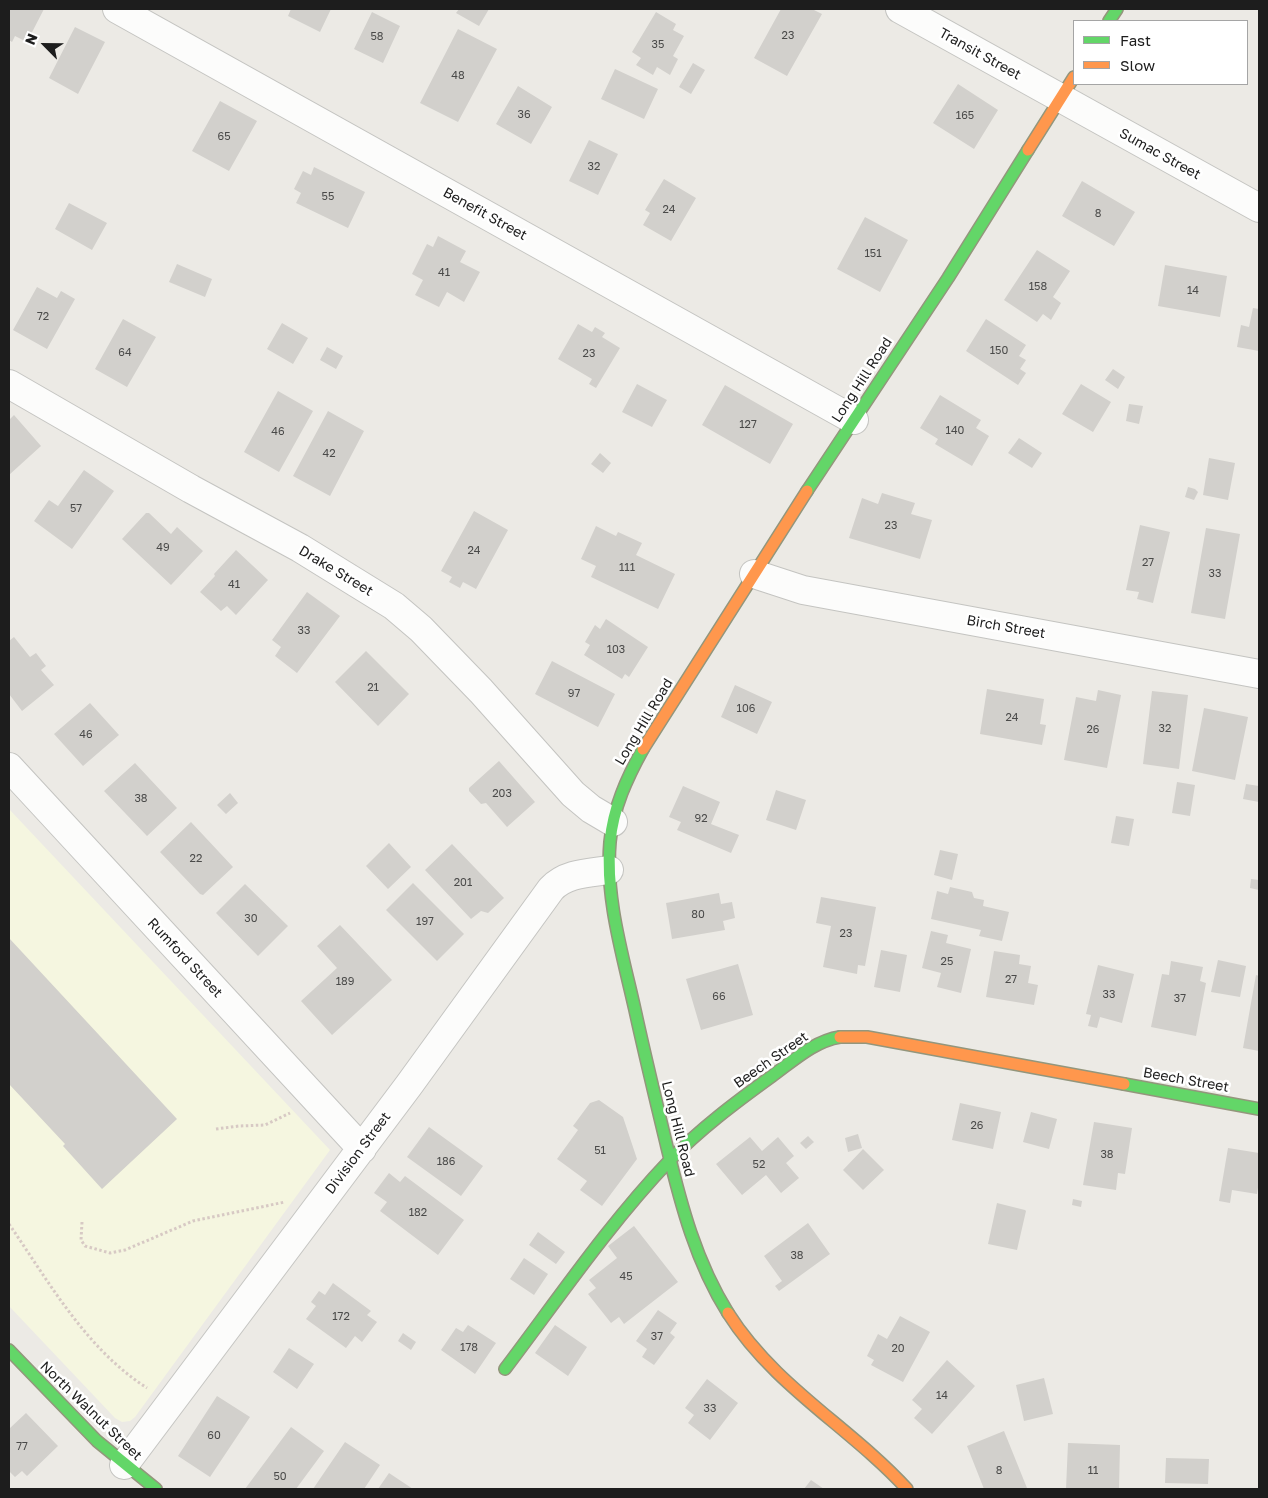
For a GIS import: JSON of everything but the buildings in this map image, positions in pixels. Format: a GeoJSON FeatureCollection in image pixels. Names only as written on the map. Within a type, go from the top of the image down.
{"type":"FeatureCollection","features":[{"type":"Feature","properties":{"kind":"main road"},"geometry":{"type":"LineString","coordinates":[[1110,20],[1117,9]]}},
{"type":"Feature","properties":{"kind":"main road","name":"Long Hill Road"},"geometry":{"type":"LineString","coordinates":[[907,1489],[878,1459],[810,1403],[763,1359],[743,1335],[725,1307],[701,1260],[685,1217],[638,1024],[614,909],[609,870],[610,842],[622,793],[634,764],[754,574],[948,278],[1067,88]]}},
{"type":"Feature","properties":{"kind":"main road","name":"Beech Street"},"geometry":{"type":"LineString","coordinates":[[505,1369],[624,1212],[670,1160],[728,1109],[804,1052],[820,1043],[849,1036],[867,1037],[1259,1109]]}},
{"type":"Feature","properties":{"kind":"main road","name":"North Walnut Street"},"geometry":{"type":"LineString","coordinates":[[9,1350],[86,1431],[124,1465],[156,1489]]}},
{"type":"Feature","properties":{"kind":"street","name":"Benefit Street"},"geometry":{"type":"LineString","coordinates":[[117,9],[854,420]]}},
{"type":"Feature","properties":{"kind":"street","name":"Transit Street"},"geometry":{"type":"LineString","coordinates":[[900,9],[1067,88]]}},
{"type":"Feature","properties":{"kind":"street","name":"Sumac Street"},"geometry":{"type":"LineString","coordinates":[[1067,88],[1259,208]]}},
{"type":"Feature","properties":{"kind":"street","name":"Drake Street"},"geometry":{"type":"LineString","coordinates":[[9,384],[191,489],[300,548],[394,606],[421,629],[481,690],[573,794],[591,809],[614,822]]}},
{"type":"Feature","properties":{"kind":"street","name":"Birch Street"},"geometry":{"type":"LineString","coordinates":[[754,574],[803,590],[1259,674]]}},
{"type":"Feature","properties":{"kind":"street","name":"Rumford Street"},"geometry":{"type":"LineString","coordinates":[[9,767],[362,1149]]}},
{"type":"Feature","properties":{"kind":"street","name":"Division Street"},"geometry":{"type":"LineString","coordinates":[[124,1465],[362,1149],[551,889],[561,880],[576,875],[609,870]]}},
{"type":"Feature","properties":{"kind":"path"},"geometry":{"type":"LineString","coordinates":[[216,1129],[265,1125],[290,1113],[311,1094]]}},
{"type":"Feature","properties":{"kind":"path"},"geometry":{"type":"LineString","coordinates":[[82,1222],[81,1240],[85,1246],[110,1253],[125,1250],[193,1221],[288,1201]]}},
{"type":"Feature","properties":{"kind":"path"},"geometry":{"type":"LineString","coordinates":[[9,1224],[80,1328],[118,1367],[170,1404]]}},
{"type":"Feature","properties":{"kind":"shaded area"},"geometry":{"type":"Polygon","coordinates":[[[9,809],[330,1150],[135,1417],[130,1421],[122,1422],[115,1418],[9,1306],[9,809]]]}},
{"type":"Feature","properties":{"kind":"traffic: fast"},"geometry":{"type":"LineString","coordinates":[[1110,20],[1117,9]]}},
{"type":"Feature","properties":{"kind":"traffic: fast"},"geometry":{"type":"LineString","coordinates":[[807,491],[948,278],[1028,150]]}},
{"type":"Feature","properties":{"kind":"traffic: fast"},"geometry":{"type":"LineString","coordinates":[[643,749],[618,805],[610,842],[610,884],[616,927],[678,1190],[698,1253],[728,1313]]}},
{"type":"Feature","properties":{"kind":"traffic: fast"},"geometry":{"type":"LineString","coordinates":[[505,1369],[605,1236],[647,1185],[681,1149],[719,1116],[796,1058],[821,1043],[840,1037]]}},
{"type":"Feature","properties":{"kind":"traffic: fast"},"geometry":{"type":"LineString","coordinates":[[1124,1084],[1259,1109]]}},
{"type":"Feature","properties":{"kind":"traffic: fast"},"geometry":{"type":"LineString","coordinates":[[9,1350],[97,1441],[156,1489]]}},
{"type":"Feature","properties":{"kind":"traffic: slow"},"geometry":{"type":"LineString","coordinates":[[1028,150],[1073,79]]}},
{"type":"Feature","properties":{"kind":"traffic: slow"},"geometry":{"type":"LineString","coordinates":[[643,749],[807,491]]}},
{"type":"Feature","properties":{"kind":"traffic: slow"},"geometry":{"type":"LineString","coordinates":[[840,1037],[867,1037],[1124,1084]]}},
{"type":"Feature","properties":{"kind":"traffic: slow"},"geometry":{"type":"LineString","coordinates":[[728,1313],[767,1363],[885,1467],[907,1489]]}}]}
